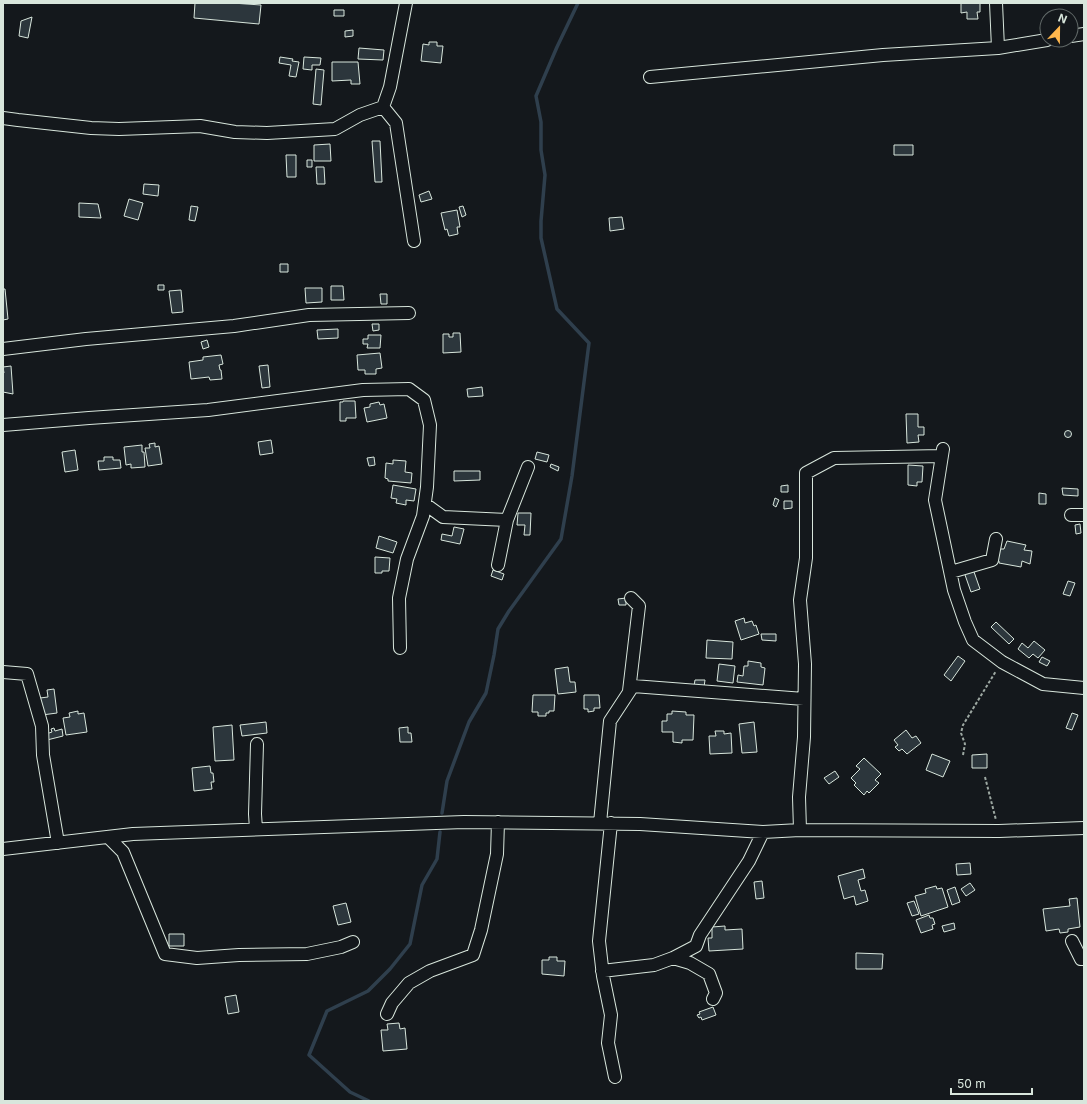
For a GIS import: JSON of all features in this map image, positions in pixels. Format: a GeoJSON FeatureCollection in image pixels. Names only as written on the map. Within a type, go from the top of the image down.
{"type":"FeatureCollection","features":[{"type":"Feature","properties":{"kind":"street"},"geometry":{"type":"LineString","coordinates":[[383,107],[390,87],[406,3]]}},
{"type":"Feature","properties":{"kind":"street"},"geometry":{"type":"LineString","coordinates":[[996,3],[998,48]]}},
{"type":"Feature","properties":{"kind":"street"},"geometry":{"type":"LineString","coordinates":[[650,77],[883,55],[998,48],[1039,41]]}},
{"type":"Feature","properties":{"kind":"street"},"geometry":{"type":"LineString","coordinates":[[3,118],[91,128],[119,129],[200,126],[235,132],[267,134],[335,128],[360,115],[383,107]]}},
{"type":"Feature","properties":{"kind":"street"},"geometry":{"type":"LineString","coordinates":[[383,107],[396,123],[414,241]]}},
{"type":"Feature","properties":{"kind":"street"},"geometry":{"type":"LineString","coordinates":[[3,349],[86,339],[234,326],[309,315],[409,313]]}},
{"type":"Feature","properties":{"kind":"street"},"geometry":{"type":"LineString","coordinates":[[3,425],[208,410],[363,390],[409,389],[424,400],[430,425],[427,487],[423,516],[407,559],[399,598],[400,648]]}},
{"type":"Feature","properties":{"kind":"street"},"geometry":{"type":"LineString","coordinates":[[800,830],[799,797],[804,737],[805,664],[800,600],[806,558],[806,473],[834,458],[943,452],[935,500],[954,590],[973,640],[1002,662],[1043,684],[1084,688]]}},
{"type":"Feature","properties":{"kind":"street"},"geometry":{"type":"LineString","coordinates":[[498,565],[507,520],[528,467]]}},
{"type":"Feature","properties":{"kind":"street"},"geometry":{"type":"LineString","coordinates":[[425,504],[443,517],[507,520]]}},
{"type":"Feature","properties":{"kind":"street"},"geometry":{"type":"LineString","coordinates":[[1070,515],[1084,515]]}},
{"type":"Feature","properties":{"kind":"street"},"geometry":{"type":"LineString","coordinates":[[951,572],[992,560],[996,539]]}},
{"type":"Feature","properties":{"kind":"street"},"geometry":{"type":"LineString","coordinates":[[629,691],[639,606],[631,598]]}},
{"type":"Feature","properties":{"kind":"street"},"geometry":{"type":"LineString","coordinates":[[3,672],[27,674],[42,726],[43,755],[58,843]]}},
{"type":"Feature","properties":{"kind":"street"},"geometry":{"type":"LineString","coordinates":[[616,1077],[608,1043],[611,1015],[602,971],[599,941],[610,721],[632,686],[804,699]]}},
{"type":"Feature","properties":{"kind":"street"},"geometry":{"type":"LineString","coordinates":[[256,829],[257,744]]}},
{"type":"Feature","properties":{"kind":"street"},"geometry":{"type":"LineString","coordinates":[[3,849],[133,834],[456,822],[640,824],[763,832],[800,830],[999,831],[1084,828]]}},
{"type":"Feature","properties":{"kind":"street"},"geometry":{"type":"LineString","coordinates":[[387,1014],[392,1003],[409,983],[430,971],[473,955],[482,930],[497,854],[498,822]]}},
{"type":"Feature","properties":{"kind":"street"},"geometry":{"type":"LineString","coordinates":[[602,971],[654,965],[673,958],[696,946],[700,935],[748,861],[763,832]]}},
{"type":"Feature","properties":{"kind":"street"},"geometry":{"type":"LineString","coordinates":[[108,837],[123,852],[165,954],[197,958],[239,955],[306,954],[341,947],[353,942]]}},
{"type":"Feature","properties":{"kind":"street"},"geometry":{"type":"LineString","coordinates":[[1072,941],[1081,959],[1084,959]]}},
{"type":"Feature","properties":{"kind":"street"},"geometry":{"type":"LineString","coordinates":[[673,958],[690,963],[709,974],[716,993],[713,999]]}},
{"type":"Feature","properties":{"kind":"path"},"geometry":{"type":"LineString","coordinates":[[963,755],[965,744],[961,732],[963,725],[1002,662]]}},
{"type":"Feature","properties":{"kind":"path"},"geometry":{"type":"LineString","coordinates":[[985,777],[999,831]]}},
{"type":"Feature","properties":{"kind":"building"},"geometry":{"type":"Polygon","coordinates":[[[195,3],[261,5],[259,24],[194,18],[195,3]]]}},
{"type":"Feature","properties":{"kind":"building"},"geometry":{"type":"Polygon","coordinates":[[[961,3],[980,3],[980,12],[977,12],[978,19],[967,19],[967,12],[961,13],[961,3]]]}},
{"type":"Feature","properties":{"kind":"building"},"geometry":{"type":"Polygon","coordinates":[[[334,10],[344,10],[344,16],[334,16],[334,10]]]}},
{"type":"Feature","properties":{"kind":"building"},"geometry":{"type":"Polygon","coordinates":[[[32,17],[28,38],[19,36],[21,21],[32,17]]]}},
{"type":"Feature","properties":{"kind":"building"},"geometry":{"type":"Polygon","coordinates":[[[353,30],[353,36],[345,37],[345,31],[353,30]]]}},
{"type":"Feature","properties":{"kind":"building"},"geometry":{"type":"Polygon","coordinates":[[[429,42],[437,42],[437,46],[443,46],[441,63],[421,61],[423,44],[429,45],[429,42]]]}},
{"type":"Feature","properties":{"kind":"building"},"geometry":{"type":"Polygon","coordinates":[[[359,48],[384,50],[383,60],[358,59],[359,48]]]}},
{"type":"Feature","properties":{"kind":"building"},"geometry":{"type":"Polygon","coordinates":[[[280,57],[293,59],[292,61],[299,62],[296,77],[289,76],[291,65],[279,63],[280,57]]]}},
{"type":"Feature","properties":{"kind":"building"},"geometry":{"type":"Polygon","coordinates":[[[304,57],[321,58],[320,65],[312,65],[312,70],[303,69],[304,57]]]}},
{"type":"Feature","properties":{"kind":"building"},"geometry":{"type":"Polygon","coordinates":[[[332,62],[358,62],[360,84],[351,84],[351,80],[332,81],[332,62]]]}},
{"type":"Feature","properties":{"kind":"building"},"geometry":{"type":"Polygon","coordinates":[[[316,69],[324,70],[321,105],[313,104],[316,69]]]}},
{"type":"Feature","properties":{"kind":"building"},"geometry":{"type":"Polygon","coordinates":[[[372,141],[380,141],[382,182],[375,182],[372,141]]]}},
{"type":"Feature","properties":{"kind":"building"},"geometry":{"type":"Polygon","coordinates":[[[330,144],[331,161],[314,161],[314,145],[330,144]]]}},
{"type":"Feature","properties":{"kind":"building"},"geometry":{"type":"Polygon","coordinates":[[[894,145],[913,145],[913,155],[894,155],[894,145]]]}},
{"type":"Feature","properties":{"kind":"building"},"geometry":{"type":"Polygon","coordinates":[[[286,155],[296,155],[296,177],[287,177],[286,155]]]}},
{"type":"Feature","properties":{"kind":"building"},"geometry":{"type":"Polygon","coordinates":[[[307,160],[312,160],[312,167],[307,167],[307,160]]]}},
{"type":"Feature","properties":{"kind":"building"},"geometry":{"type":"Polygon","coordinates":[[[316,167],[324,167],[325,184],[317,184],[316,167]]]}},
{"type":"Feature","properties":{"kind":"building"},"geometry":{"type":"Polygon","coordinates":[[[144,184],[159,185],[158,196],[143,194],[144,184]]]}},
{"type":"Feature","properties":{"kind":"building"},"geometry":{"type":"Polygon","coordinates":[[[429,191],[432,199],[421,202],[419,195],[429,191]]]}},
{"type":"Feature","properties":{"kind":"building"},"geometry":{"type":"Polygon","coordinates":[[[129,199],[143,203],[138,220],[124,216],[129,199]]]}},
{"type":"Feature","properties":{"kind":"building"},"geometry":{"type":"Polygon","coordinates":[[[79,203],[98,204],[101,218],[79,217],[79,203]]]}},
{"type":"Feature","properties":{"kind":"building"},"geometry":{"type":"Polygon","coordinates":[[[191,206],[198,207],[195,221],[189,220],[191,206]]]}},
{"type":"Feature","properties":{"kind":"building"},"geometry":{"type":"Polygon","coordinates":[[[463,206],[466,215],[462,217],[459,207],[463,206]]]}},
{"type":"Feature","properties":{"kind":"building"},"geometry":{"type":"Polygon","coordinates":[[[457,210],[460,227],[457,227],[458,234],[449,236],[447,229],[445,230],[441,213],[457,210]]]}},
{"type":"Feature","properties":{"kind":"building"},"geometry":{"type":"Polygon","coordinates":[[[622,217],[624,229],[610,231],[609,218],[622,217]]]}},
{"type":"Feature","properties":{"kind":"building"},"geometry":{"type":"Polygon","coordinates":[[[280,264],[288,264],[288,272],[280,272],[280,264]]]}},
{"type":"Feature","properties":{"kind":"building"},"geometry":{"type":"Polygon","coordinates":[[[158,285],[164,285],[164,290],[158,290],[158,285]]]}},
{"type":"Feature","properties":{"kind":"building"},"geometry":{"type":"Polygon","coordinates":[[[331,286],[343,286],[344,300],[331,300],[331,286]]]}},
{"type":"Feature","properties":{"kind":"building"},"geometry":{"type":"Polygon","coordinates":[[[305,288],[322,288],[322,302],[306,303],[305,288]]]}},
{"type":"Feature","properties":{"kind":"building"},"geometry":{"type":"Polygon","coordinates":[[[3,289],[5,289],[8,319],[3,320],[3,289]]]}},
{"type":"Feature","properties":{"kind":"building"},"geometry":{"type":"Polygon","coordinates":[[[181,290],[183,312],[172,313],[169,291],[181,290]]]}},
{"type":"Feature","properties":{"kind":"building"},"geometry":{"type":"Polygon","coordinates":[[[380,294],[387,294],[387,304],[381,304],[380,294]]]}},
{"type":"Feature","properties":{"kind":"building"},"geometry":{"type":"Polygon","coordinates":[[[372,324],[379,324],[379,330],[373,331],[372,324]]]}},
{"type":"Feature","properties":{"kind":"building"},"geometry":{"type":"Polygon","coordinates":[[[338,329],[338,338],[318,339],[317,330],[338,329]]]}},
{"type":"Feature","properties":{"kind":"building"},"geometry":{"type":"Polygon","coordinates":[[[453,333],[460,333],[461,352],[443,353],[443,334],[449,334],[449,337],[453,337],[453,333]]]}},
{"type":"Feature","properties":{"kind":"building"},"geometry":{"type":"Polygon","coordinates":[[[368,335],[381,335],[380,348],[367,348],[368,344],[363,344],[363,339],[368,339],[368,335]]]}},
{"type":"Feature","properties":{"kind":"building"},"geometry":{"type":"Polygon","coordinates":[[[207,340],[209,347],[203,349],[201,342],[207,340]]]}},
{"type":"Feature","properties":{"kind":"building"},"geometry":{"type":"Polygon","coordinates":[[[380,353],[382,368],[376,369],[376,374],[365,374],[365,370],[358,370],[357,355],[380,353]]]}},
{"type":"Feature","properties":{"kind":"building"},"geometry":{"type":"Polygon","coordinates":[[[221,355],[223,364],[219,365],[222,379],[210,380],[209,377],[191,379],[189,362],[203,360],[203,357],[221,355]]]}},
{"type":"Feature","properties":{"kind":"building"},"geometry":{"type":"Polygon","coordinates":[[[268,365],[270,387],[262,388],[259,366],[268,365]]]}},
{"type":"Feature","properties":{"kind":"building"},"geometry":{"type":"Polygon","coordinates":[[[11,366],[13,394],[3,392],[3,367],[11,366]]]}},
{"type":"Feature","properties":{"kind":"building"},"geometry":{"type":"Polygon","coordinates":[[[482,387],[483,396],[468,397],[467,389],[482,387]]]}},
{"type":"Feature","properties":{"kind":"building"},"geometry":{"type":"Polygon","coordinates":[[[355,401],[356,418],[346,418],[346,421],[340,421],[340,402],[355,401]]]}},
{"type":"Feature","properties":{"kind":"building"},"geometry":{"type":"Polygon","coordinates":[[[379,402],[380,405],[384,404],[387,418],[367,422],[364,408],[370,407],[370,404],[379,402]]]}},
{"type":"Feature","properties":{"kind":"building"},"geometry":{"type":"Polygon","coordinates":[[[906,414],[918,414],[918,427],[924,427],[924,435],[918,435],[919,442],[907,443],[906,414]]]}},
{"type":"Feature","properties":{"kind":"building"},"geometry":{"type":"Polygon","coordinates":[[[1068,430],[1071,431],[1071,437],[1068,438],[1065,437],[1064,434],[1065,431],[1068,430]]]}},
{"type":"Feature","properties":{"kind":"building"},"geometry":{"type":"Polygon","coordinates":[[[271,440],[273,453],[260,455],[258,442],[271,440]]]}},
{"type":"Feature","properties":{"kind":"building"},"geometry":{"type":"Polygon","coordinates":[[[155,443],[155,447],[159,446],[162,464],[148,466],[145,448],[150,448],[149,444],[155,443]]]}},
{"type":"Feature","properties":{"kind":"building"},"geometry":{"type":"Polygon","coordinates":[[[142,445],[145,467],[131,468],[131,464],[126,465],[124,447],[142,445]]]}},
{"type":"Feature","properties":{"kind":"building"},"geometry":{"type":"Polygon","coordinates":[[[75,450],[78,470],[65,472],[62,452],[75,450]]]}},
{"type":"Feature","properties":{"kind":"building"},"geometry":{"type":"Polygon","coordinates":[[[537,452],[549,455],[547,462],[535,459],[537,452]]]}},
{"type":"Feature","properties":{"kind":"building"},"geometry":{"type":"Polygon","coordinates":[[[104,457],[113,457],[113,460],[120,460],[121,468],[99,470],[98,461],[104,461],[104,457]]]}},
{"type":"Feature","properties":{"kind":"building"},"geometry":{"type":"Polygon","coordinates":[[[374,457],[375,465],[369,466],[367,458],[374,457]]]}},
{"type":"Feature","properties":{"kind":"building"},"geometry":{"type":"Polygon","coordinates":[[[393,460],[406,461],[405,472],[412,473],[411,483],[388,481],[388,479],[385,478],[386,463],[393,464],[393,460]]]}},
{"type":"Feature","properties":{"kind":"building"},"geometry":{"type":"Polygon","coordinates":[[[551,464],[559,467],[558,471],[550,467],[551,464]]]}},
{"type":"Feature","properties":{"kind":"building"},"geometry":{"type":"Polygon","coordinates":[[[908,465],[923,466],[922,482],[917,482],[917,486],[908,485],[908,465]]]}},
{"type":"Feature","properties":{"kind":"building"},"geometry":{"type":"Polygon","coordinates":[[[454,471],[480,471],[480,480],[454,481],[454,471]]]}},
{"type":"Feature","properties":{"kind":"building"},"geometry":{"type":"Polygon","coordinates":[[[393,485],[416,489],[414,501],[406,500],[406,505],[396,503],[397,499],[391,498],[393,485]]]}},
{"type":"Feature","properties":{"kind":"building"},"geometry":{"type":"Polygon","coordinates":[[[788,485],[788,492],[781,492],[781,486],[788,485]]]}},
{"type":"Feature","properties":{"kind":"building"},"geometry":{"type":"Polygon","coordinates":[[[1062,488],[1078,489],[1078,496],[1063,495],[1062,488]]]}},
{"type":"Feature","properties":{"kind":"building"},"geometry":{"type":"Polygon","coordinates":[[[1039,493],[1046,494],[1046,504],[1039,504],[1039,493]]]}},
{"type":"Feature","properties":{"kind":"building"},"geometry":{"type":"Polygon","coordinates":[[[775,498],[779,500],[776,507],[773,505],[775,498]]]}},
{"type":"Feature","properties":{"kind":"building"},"geometry":{"type":"Polygon","coordinates":[[[784,501],[792,501],[792,508],[784,509],[784,501]]]}},
{"type":"Feature","properties":{"kind":"building"},"geometry":{"type":"Polygon","coordinates":[[[518,513],[531,513],[530,535],[524,535],[525,525],[517,525],[518,513]]]}},
{"type":"Feature","properties":{"kind":"building"},"geometry":{"type":"Polygon","coordinates":[[[1080,524],[1081,533],[1076,534],[1075,525],[1080,524]]]}},
{"type":"Feature","properties":{"kind":"building"},"geometry":{"type":"Polygon","coordinates":[[[454,527],[464,529],[460,544],[441,540],[442,534],[452,536],[454,527]]]}},
{"type":"Feature","properties":{"kind":"building"},"geometry":{"type":"Polygon","coordinates":[[[379,536],[397,542],[393,553],[376,548],[379,536]]]}},
{"type":"Feature","properties":{"kind":"building"},"geometry":{"type":"Polygon","coordinates":[[[1007,541],[1026,545],[1024,550],[1032,551],[1030,564],[1022,561],[1021,567],[999,563],[997,560],[998,549],[1004,549],[1007,541]]]}},
{"type":"Feature","properties":{"kind":"building"},"geometry":{"type":"Polygon","coordinates":[[[375,557],[390,558],[389,571],[375,573],[375,557]]]}},
{"type":"Feature","properties":{"kind":"building"},"geometry":{"type":"Polygon","coordinates":[[[973,569],[980,589],[971,592],[964,572],[973,569]]]}},
{"type":"Feature","properties":{"kind":"building"},"geometry":{"type":"Polygon","coordinates":[[[493,570],[504,574],[502,580],[491,576],[493,570]]]}},
{"type":"Feature","properties":{"kind":"building"},"geometry":{"type":"Polygon","coordinates":[[[1068,581],[1075,583],[1070,596],[1063,594],[1068,581]]]}},
{"type":"Feature","properties":{"kind":"building"},"geometry":{"type":"Polygon","coordinates":[[[626,598],[626,605],[619,605],[618,599],[626,598]]]}},
{"type":"Feature","properties":{"kind":"building"},"geometry":{"type":"Polygon","coordinates":[[[744,618],[745,623],[752,621],[754,626],[756,625],[759,634],[741,640],[735,621],[744,618]]]}},
{"type":"Feature","properties":{"kind":"building"},"geometry":{"type":"Polygon","coordinates":[[[996,622],[1014,639],[1009,644],[991,627],[996,622]]]}},
{"type":"Feature","properties":{"kind":"building"},"geometry":{"type":"Polygon","coordinates":[[[761,634],[776,634],[776,641],[762,640],[761,634]]]}},
{"type":"Feature","properties":{"kind":"building"},"geometry":{"type":"Polygon","coordinates":[[[707,640],[733,642],[732,659],[706,658],[707,640]]]}},
{"type":"Feature","properties":{"kind":"building"},"geometry":{"type":"Polygon","coordinates":[[[1034,641],[1045,650],[1038,658],[1033,654],[1029,658],[1018,649],[1022,643],[1028,648],[1034,641]]]}},
{"type":"Feature","properties":{"kind":"building"},"geometry":{"type":"Polygon","coordinates":[[[958,656],[965,661],[951,681],[944,675],[958,656]]]}},
{"type":"Feature","properties":{"kind":"building"},"geometry":{"type":"Polygon","coordinates":[[[1042,657],[1050,661],[1047,666],[1039,662],[1042,657]]]}},
{"type":"Feature","properties":{"kind":"building"},"geometry":{"type":"Polygon","coordinates":[[[748,661],[761,663],[761,667],[765,668],[763,685],[737,682],[738,675],[743,676],[744,666],[748,666],[748,661]]]}},
{"type":"Feature","properties":{"kind":"building"},"geometry":{"type":"Polygon","coordinates":[[[719,664],[735,666],[733,683],[717,681],[719,664]]]}},
{"type":"Feature","properties":{"kind":"building"},"geometry":{"type":"Polygon","coordinates":[[[568,667],[570,682],[575,682],[576,692],[558,694],[555,669],[568,667]]]}},
{"type":"Feature","properties":{"kind":"building"},"geometry":{"type":"Polygon","coordinates":[[[695,680],[705,680],[704,687],[694,686],[695,680]]]}},
{"type":"Feature","properties":{"kind":"building"},"geometry":{"type":"Polygon","coordinates":[[[54,689],[57,713],[42,715],[40,698],[48,697],[47,690],[54,689]]]}},
{"type":"Feature","properties":{"kind":"building"},"geometry":{"type":"Polygon","coordinates":[[[533,695],[555,695],[554,711],[549,711],[549,713],[546,713],[546,716],[538,716],[538,712],[532,712],[533,695]]]}},
{"type":"Feature","properties":{"kind":"building"},"geometry":{"type":"Polygon","coordinates":[[[584,695],[599,695],[600,708],[594,708],[594,711],[588,712],[588,709],[584,709],[584,695]]]}},
{"type":"Feature","properties":{"kind":"building"},"geometry":{"type":"Polygon","coordinates":[[[78,711],[78,714],[84,713],[87,732],[66,735],[63,718],[70,717],[69,713],[78,711]]]}},
{"type":"Feature","properties":{"kind":"building"},"geometry":{"type":"Polygon","coordinates":[[[672,711],[686,712],[686,715],[694,715],[693,740],[682,740],[682,743],[673,742],[673,732],[662,732],[662,721],[667,721],[667,714],[672,714],[672,711]]]}},
{"type":"Feature","properties":{"kind":"building"},"geometry":{"type":"Polygon","coordinates":[[[1072,713],[1078,715],[1072,730],[1066,728],[1072,713]]]}},
{"type":"Feature","properties":{"kind":"building"},"geometry":{"type":"Polygon","coordinates":[[[266,722],[267,733],[242,736],[240,725],[266,722]]]}},
{"type":"Feature","properties":{"kind":"building"},"geometry":{"type":"Polygon","coordinates":[[[754,722],[757,752],[742,753],[739,724],[754,722]]]}},
{"type":"Feature","properties":{"kind":"building"},"geometry":{"type":"Polygon","coordinates":[[[232,725],[234,760],[215,761],[213,727],[232,725]]]}},
{"type":"Feature","properties":{"kind":"building"},"geometry":{"type":"Polygon","coordinates":[[[408,727],[408,733],[411,733],[412,742],[400,742],[399,728],[408,727]]]}},
{"type":"Feature","properties":{"kind":"building"},"geometry":{"type":"Polygon","coordinates":[[[54,728],[55,731],[62,729],[63,736],[47,740],[46,734],[52,732],[51,729],[54,728]]]}},
{"type":"Feature","properties":{"kind":"building"},"geometry":{"type":"Polygon","coordinates":[[[906,730],[912,738],[916,736],[921,743],[907,754],[902,749],[899,751],[895,747],[898,745],[894,740],[906,730]]]}},
{"type":"Feature","properties":{"kind":"building"},"geometry":{"type":"Polygon","coordinates":[[[715,731],[724,731],[724,734],[731,733],[732,753],[710,754],[709,736],[716,736],[715,731]]]}},
{"type":"Feature","properties":{"kind":"building"},"geometry":{"type":"Polygon","coordinates":[[[932,754],[950,761],[943,777],[926,770],[932,754]]]}},
{"type":"Feature","properties":{"kind":"building"},"geometry":{"type":"Polygon","coordinates":[[[987,754],[987,768],[972,768],[972,755],[987,754]]]}},
{"type":"Feature","properties":{"kind":"building"},"geometry":{"type":"Polygon","coordinates":[[[864,758],[881,774],[875,780],[879,783],[869,793],[867,791],[864,795],[854,785],[856,783],[851,778],[860,769],[856,766],[864,758]]]}},
{"type":"Feature","properties":{"kind":"building"},"geometry":{"type":"Polygon","coordinates":[[[210,766],[211,773],[213,773],[214,782],[211,782],[212,789],[194,791],[192,768],[210,766]]]}},
{"type":"Feature","properties":{"kind":"building"},"geometry":{"type":"Polygon","coordinates":[[[835,771],[839,777],[829,784],[824,778],[835,771]]]}},
{"type":"Feature","properties":{"kind":"building"},"geometry":{"type":"Polygon","coordinates":[[[970,863],[971,874],[957,875],[956,864],[970,863]]]}},
{"type":"Feature","properties":{"kind":"building"},"geometry":{"type":"Polygon","coordinates":[[[863,869],[865,878],[858,880],[861,891],[865,890],[868,901],[856,905],[854,896],[844,899],[838,876],[863,869]]]}},
{"type":"Feature","properties":{"kind":"building"},"geometry":{"type":"Polygon","coordinates":[[[762,881],[764,898],[756,899],[754,882],[762,881]]]}},
{"type":"Feature","properties":{"kind":"building"},"geometry":{"type":"Polygon","coordinates":[[[970,883],[975,890],[966,896],[961,889],[970,883]]]}},
{"type":"Feature","properties":{"kind":"building"},"geometry":{"type":"Polygon","coordinates":[[[936,886],[937,889],[942,888],[948,907],[921,916],[915,896],[926,893],[925,889],[936,886]]]}},
{"type":"Feature","properties":{"kind":"building"},"geometry":{"type":"Polygon","coordinates":[[[955,887],[960,902],[952,905],[947,890],[955,887]]]}},
{"type":"Feature","properties":{"kind":"building"},"geometry":{"type":"Polygon","coordinates":[[[1077,898],[1080,927],[1068,929],[1068,932],[1060,933],[1059,929],[1046,931],[1043,909],[1070,906],[1069,899],[1077,898]]]}},
{"type":"Feature","properties":{"kind":"building"},"geometry":{"type":"Polygon","coordinates":[[[914,901],[919,914],[912,916],[907,903],[914,901]]]}},
{"type":"Feature","properties":{"kind":"building"},"geometry":{"type":"Polygon","coordinates":[[[346,903],[351,922],[338,925],[333,906],[346,903]]]}},
{"type":"Feature","properties":{"kind":"building"},"geometry":{"type":"Polygon","coordinates":[[[929,915],[930,918],[933,918],[935,924],[932,925],[933,929],[921,933],[916,920],[929,915]]]}},
{"type":"Feature","properties":{"kind":"building"},"geometry":{"type":"Polygon","coordinates":[[[954,923],[955,929],[944,932],[942,926],[954,923]]]}},
{"type":"Feature","properties":{"kind":"building"},"geometry":{"type":"Polygon","coordinates":[[[725,926],[725,930],[742,929],[743,949],[709,951],[708,938],[712,938],[712,927],[725,926]]]}},
{"type":"Feature","properties":{"kind":"building"},"geometry":{"type":"Polygon","coordinates":[[[169,934],[184,934],[184,946],[169,946],[169,934]]]}},
{"type":"Feature","properties":{"kind":"building"},"geometry":{"type":"Polygon","coordinates":[[[856,953],[883,954],[882,969],[856,969],[856,953]]]}},
{"type":"Feature","properties":{"kind":"building"},"geometry":{"type":"Polygon","coordinates":[[[549,957],[557,957],[557,961],[565,961],[564,976],[542,974],[542,960],[549,960],[549,957]]]}},
{"type":"Feature","properties":{"kind":"building"},"geometry":{"type":"Polygon","coordinates":[[[236,995],[239,1012],[228,1014],[225,997],[236,995]]]}},
{"type":"Feature","properties":{"kind":"building"},"geometry":{"type":"Polygon","coordinates":[[[713,1007],[716,1015],[702,1020],[701,1017],[699,1018],[697,1015],[700,1014],[699,1012],[713,1007]]]}},
{"type":"Feature","properties":{"kind":"building"},"geometry":{"type":"Polygon","coordinates":[[[399,1023],[400,1029],[405,1028],[407,1049],[383,1051],[381,1030],[388,1030],[387,1024],[399,1023]]]}},
{"type":"Feature","properties":{"kind":"waterway"},"geometry":{"type":"LineString","coordinates":[[442,813],[447,781],[469,722],[486,693],[498,629],[509,611],[561,539],[572,476],[589,343],[557,309],[541,238],[545,175],[541,150],[541,122],[536,96],[578,3]]}},
{"type":"Feature","properties":{"kind":"waterway"},"geometry":{"type":"LineString","coordinates":[[369,1101],[350,1092],[309,1055],[327,1011],[368,991],[390,969],[410,944],[422,885],[437,859],[440,832]]}}]}
